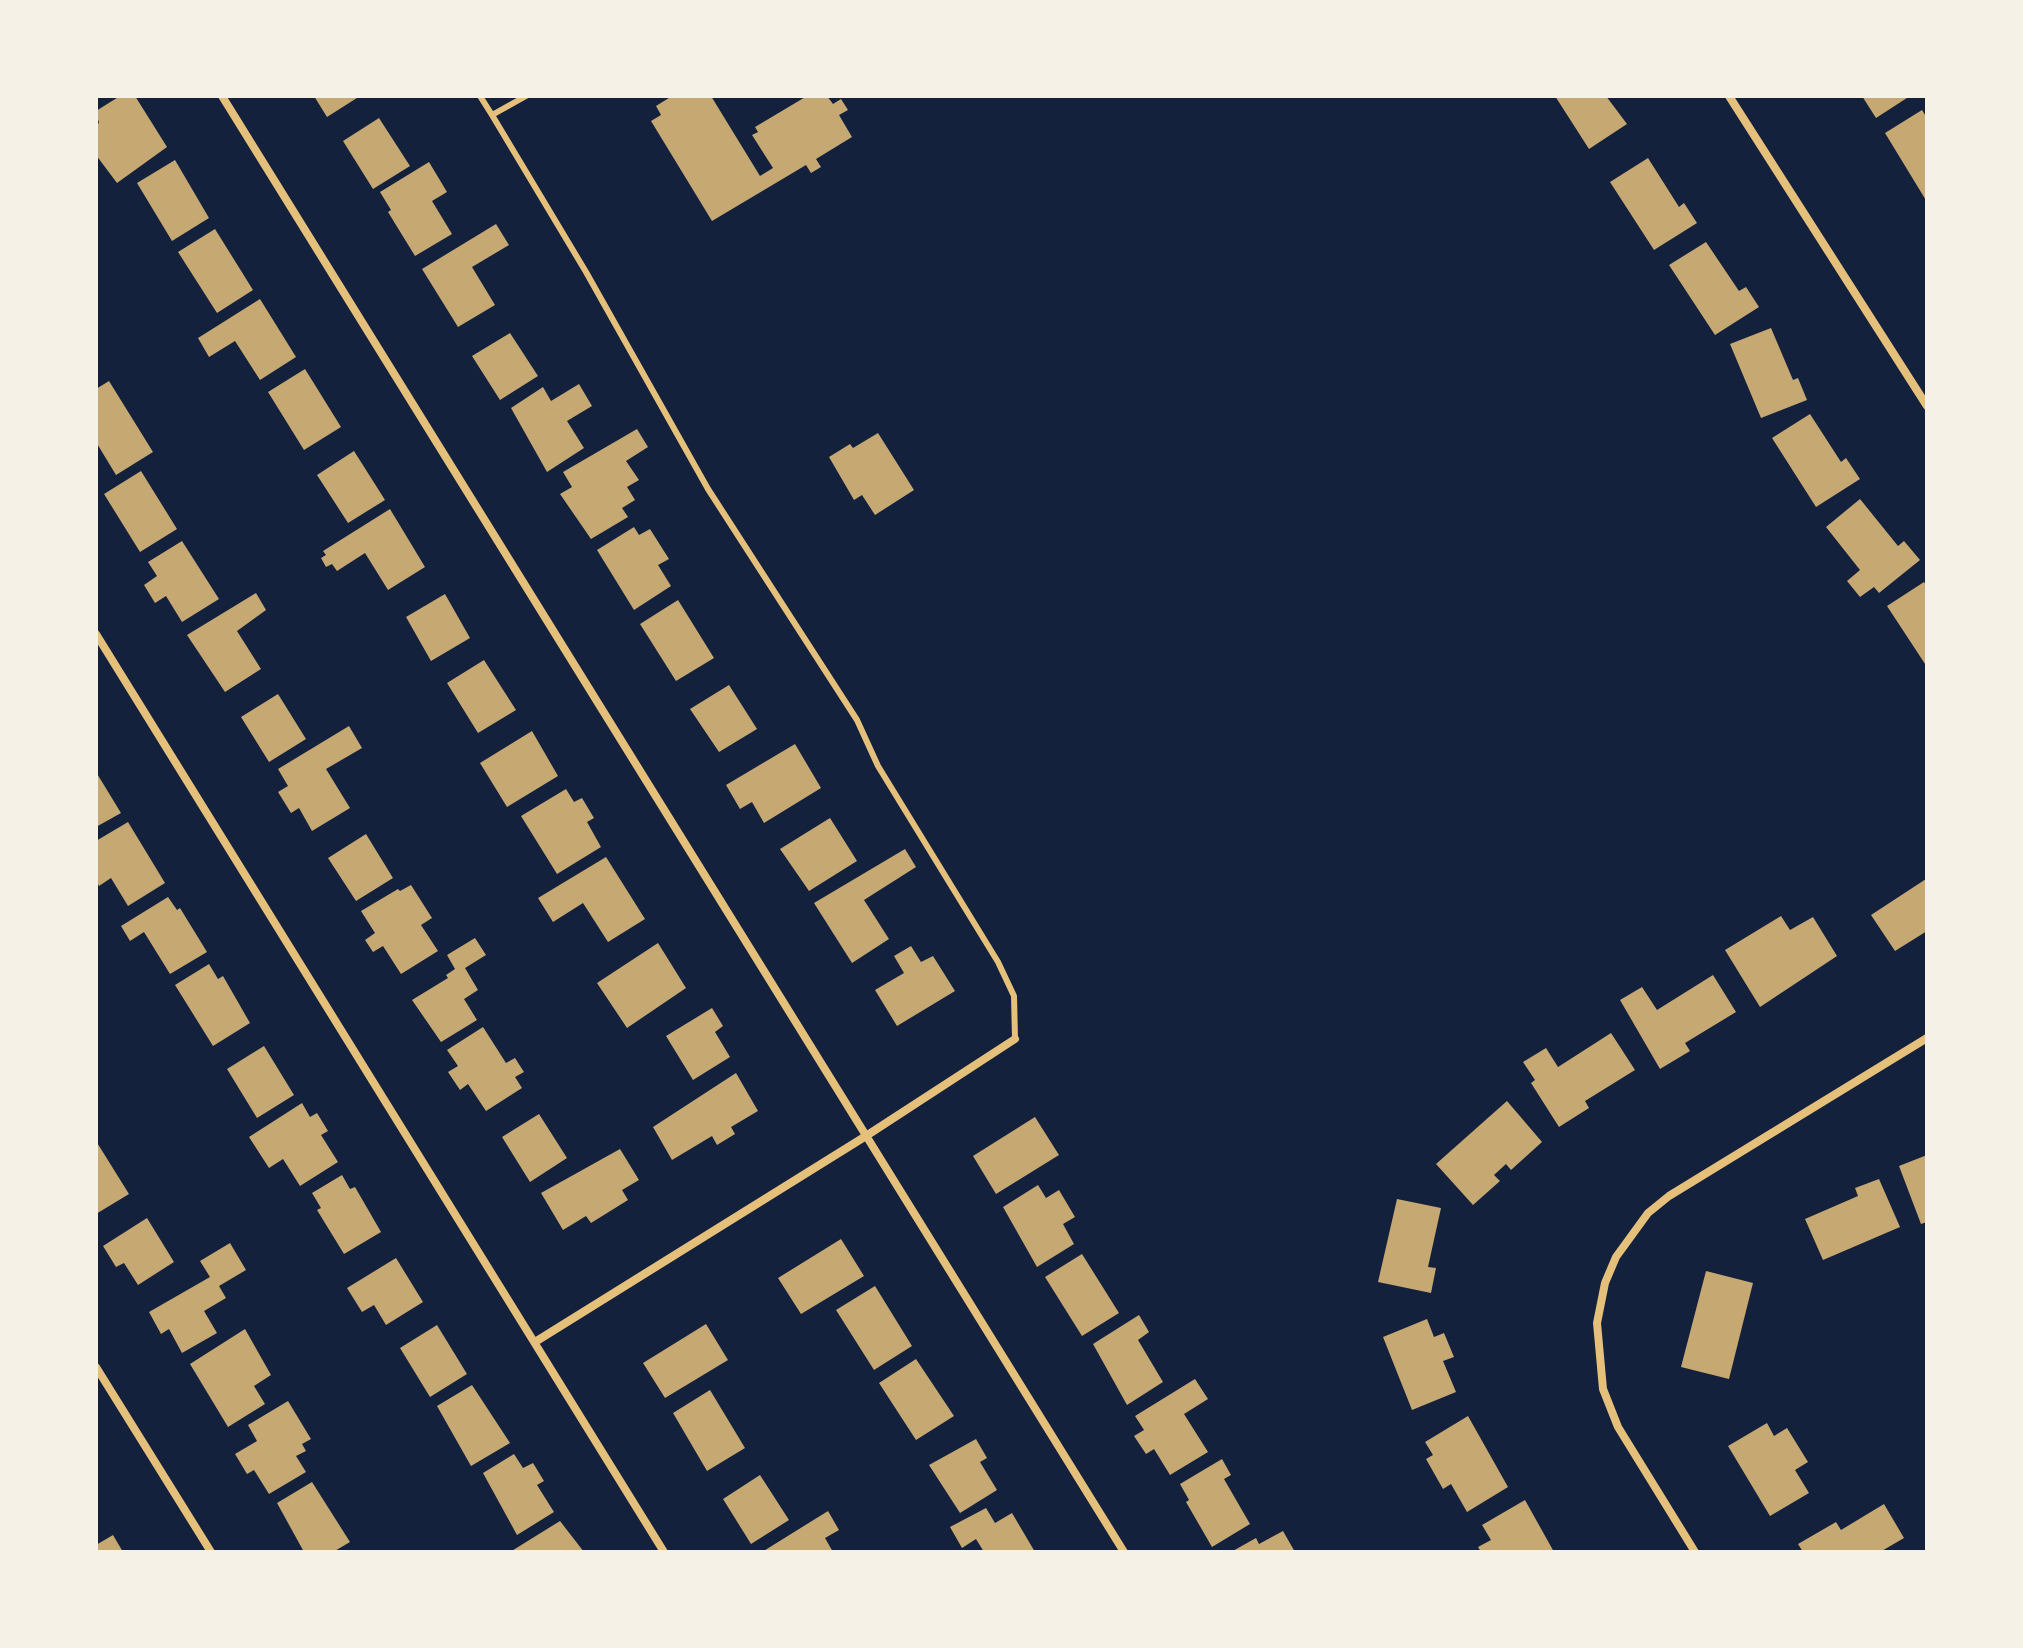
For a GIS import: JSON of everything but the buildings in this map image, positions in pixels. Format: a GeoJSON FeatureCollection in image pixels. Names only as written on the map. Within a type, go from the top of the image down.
{"type":"FeatureCollection","features":[{"type":"Feature","properties":{"kind":"street"},"geometry":{"type":"LineString","coordinates":[[222,96],[1124,1552]]}},
{"type":"Feature","properties":{"kind":"street"},"geometry":{"type":"LineString","coordinates":[[1729,96],[1927,406]]}},
{"type":"Feature","properties":{"kind":"street"},"geometry":{"type":"LineString","coordinates":[[96,634],[664,1552]]}},
{"type":"Feature","properties":{"kind":"street"},"geometry":{"type":"LineString","coordinates":[[1695,1552],[1618,1427],[1607,1403],[1597,1351],[1602,1298],[1622,1246],[1648,1213],[1669,1196],[1927,1038]]}},
{"type":"Feature","properties":{"kind":"street"},"geometry":{"type":"LineString","coordinates":[[535,1342],[866,1136],[1015,1039]]}},
{"type":"Feature","properties":{"kind":"street"},"geometry":{"type":"LineString","coordinates":[[96,1367],[211,1552]]}},
{"type":"Feature","properties":{"kind":"lane"},"geometry":{"type":"LineString","coordinates":[[480,96],[708,489],[857,720],[878,766],[998,962],[1014,996],[1015,1039]]}},
{"type":"Feature","properties":{"kind":"lane"},"geometry":{"type":"LineString","coordinates":[[492,115],[526,96]]}}]}
